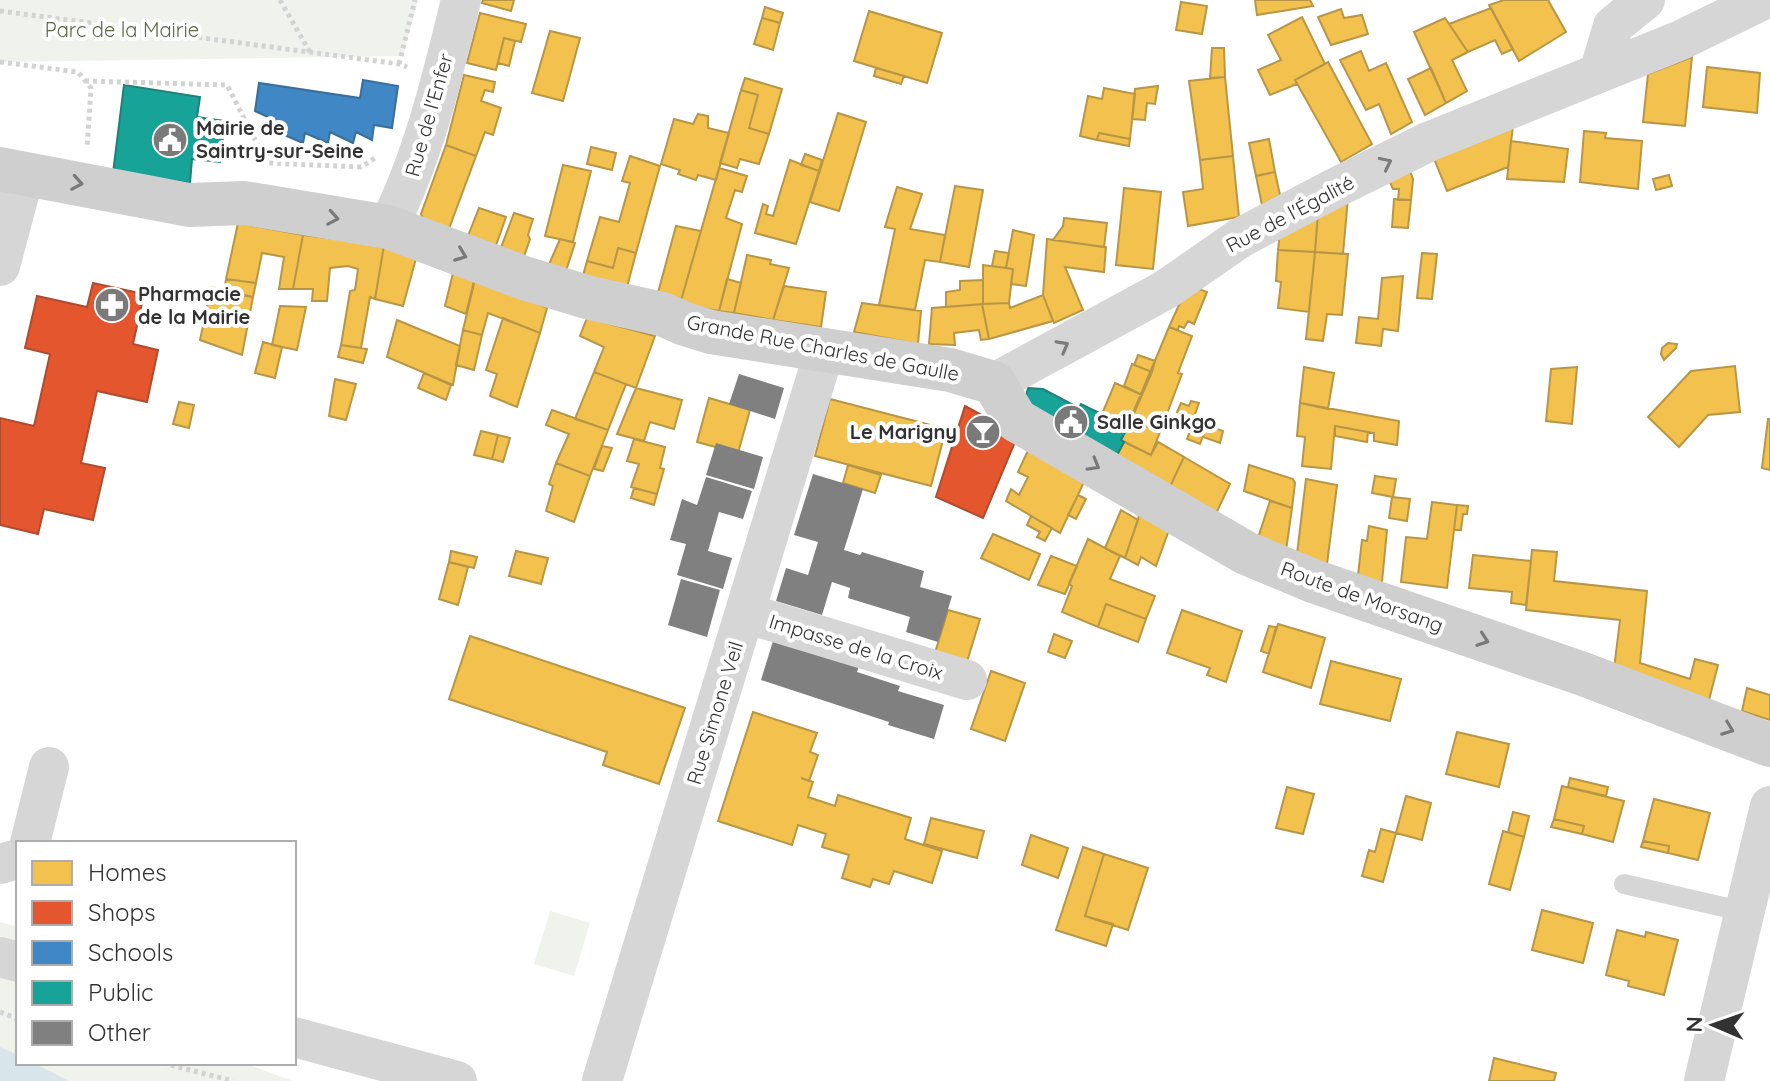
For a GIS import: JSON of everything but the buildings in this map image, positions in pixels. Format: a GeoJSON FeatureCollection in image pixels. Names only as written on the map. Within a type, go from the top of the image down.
{"type":"FeatureCollection","features":[{"type":"Feature","properties":{"kind":"street","name":"Rue de l'Enfer"},"geometry":{"type":"LineString","coordinates":[[388,227],[407,189],[432,117],[461,0]]}},
{"type":"Feature","properties":{"kind":"street"},"geometry":{"type":"LineString","coordinates":[[1599,73],[1613,26],[1645,0]]}},
{"type":"Feature","properties":{"kind":"street","name":"Rue de l'Égalité"},"geometry":{"type":"LineString","coordinates":[[994,383],[1165,290],[1240,238],[1428,142],[1681,40],[1763,0]]}},
{"type":"Feature","properties":{"kind":"street","name":"Grande Rue Charles de Gaulle"},"geometry":{"type":"LineString","coordinates":[[10,171],[189,205],[244,203],[388,227],[524,278],[590,298],[662,314],[711,332],[950,370],[994,383]]}},
{"type":"Feature","properties":{"kind":"street"},"geometry":{"type":"LineString","coordinates":[[0,266],[20,191],[10,171]]}},
{"type":"Feature","properties":{"kind":"street","name":"Rue Simone Veil"},"geometry":{"type":"LineString","coordinates":[[604,1079],[825,349]]}},
{"type":"Feature","properties":{"kind":"street","name":"Route de Morsang"},"geometry":{"type":"LineString","coordinates":[[994,383],[1016,420],[1246,553],[1313,581],[1583,674],[1770,745]]}},
{"type":"Feature","properties":{"kind":"street","name":"Impasse de la Croix"},"geometry":{"type":"LineString","coordinates":[[745,613],[967,680]]}},
{"type":"Feature","properties":{"kind":"street"},"geometry":{"type":"LineString","coordinates":[[30,841],[49,767]]}},
{"type":"Feature","properties":{"kind":"street"},"geometry":{"type":"LineString","coordinates":[[1704,1081],[1770,806]]}},
{"type":"Feature","properties":{"kind":"street"},"geometry":{"type":"LineString","coordinates":[[296,1038],[457,1081]]}},
{"type":"Feature","properties":{"kind":"lane"},"geometry":{"type":"LineString","coordinates":[[1624,884],[1745,912]]}},
{"type":"Feature","properties":{"kind":"path"},"geometry":{"type":"LineString","coordinates":[[280,0],[311,54]]}},
{"type":"Feature","properties":{"kind":"path"},"geometry":{"type":"LineString","coordinates":[[399,64],[415,0]]}},
{"type":"Feature","properties":{"kind":"path"},"geometry":{"type":"LineString","coordinates":[[0,11],[399,64],[410,69]]}},
{"type":"Feature","properties":{"kind":"path"},"geometry":{"type":"LineString","coordinates":[[0,62],[78,72],[91,88],[85,184]]}},
{"type":"Feature","properties":{"kind":"path"},"geometry":{"type":"LineString","coordinates":[[85,81],[227,85],[267,163],[361,167],[384,152]]}},
{"type":"Feature","properties":{"kind":"path"},"geometry":{"type":"LineString","coordinates":[[171,1065],[233,1081]]}},
{"type":"Feature","properties":{"kind":"green space","name":"Parc de la Mairie"},"geometry":{"type":"Polygon","coordinates":[[[0,0],[418,0],[403,56],[0,62],[0,0]]]}},
{"type":"Feature","properties":{"kind":"green space"},"geometry":{"type":"Polygon","coordinates":[[[550,911],[590,923],[574,976],[534,964],[550,911]]]}},
{"type":"Feature","properties":{"kind":"green space"},"geometry":{"type":"Polygon","coordinates":[[[0,922],[16,926],[16,1065],[249,1065],[293,1081],[0,1081],[0,922]]]}},
{"type":"Feature","properties":{"kind":"shaded area"},"geometry":{"type":"Polygon","coordinates":[[[0,1047],[16,1054],[16,1065],[38,1065],[69,1081],[0,1081],[0,1047]]]}},
{"type":"Feature","properties":{"kind":"place","name":"Mairie de Saintry-sur-Seine"},"geometry":{"type":"Point","coordinates":[170,140]}},
{"type":"Feature","properties":{"kind":"place","name":"Pharmacie de la Mairie"},"geometry":{"type":"Point","coordinates":[112,305]}},
{"type":"Feature","properties":{"kind":"place","name":"Salle Ginkgo"},"geometry":{"type":"Point","coordinates":[1071,422]}},
{"type":"Feature","properties":{"kind":"place","name":"Le Marigny"},"geometry":{"type":"Point","coordinates":[983,432]}}]}
